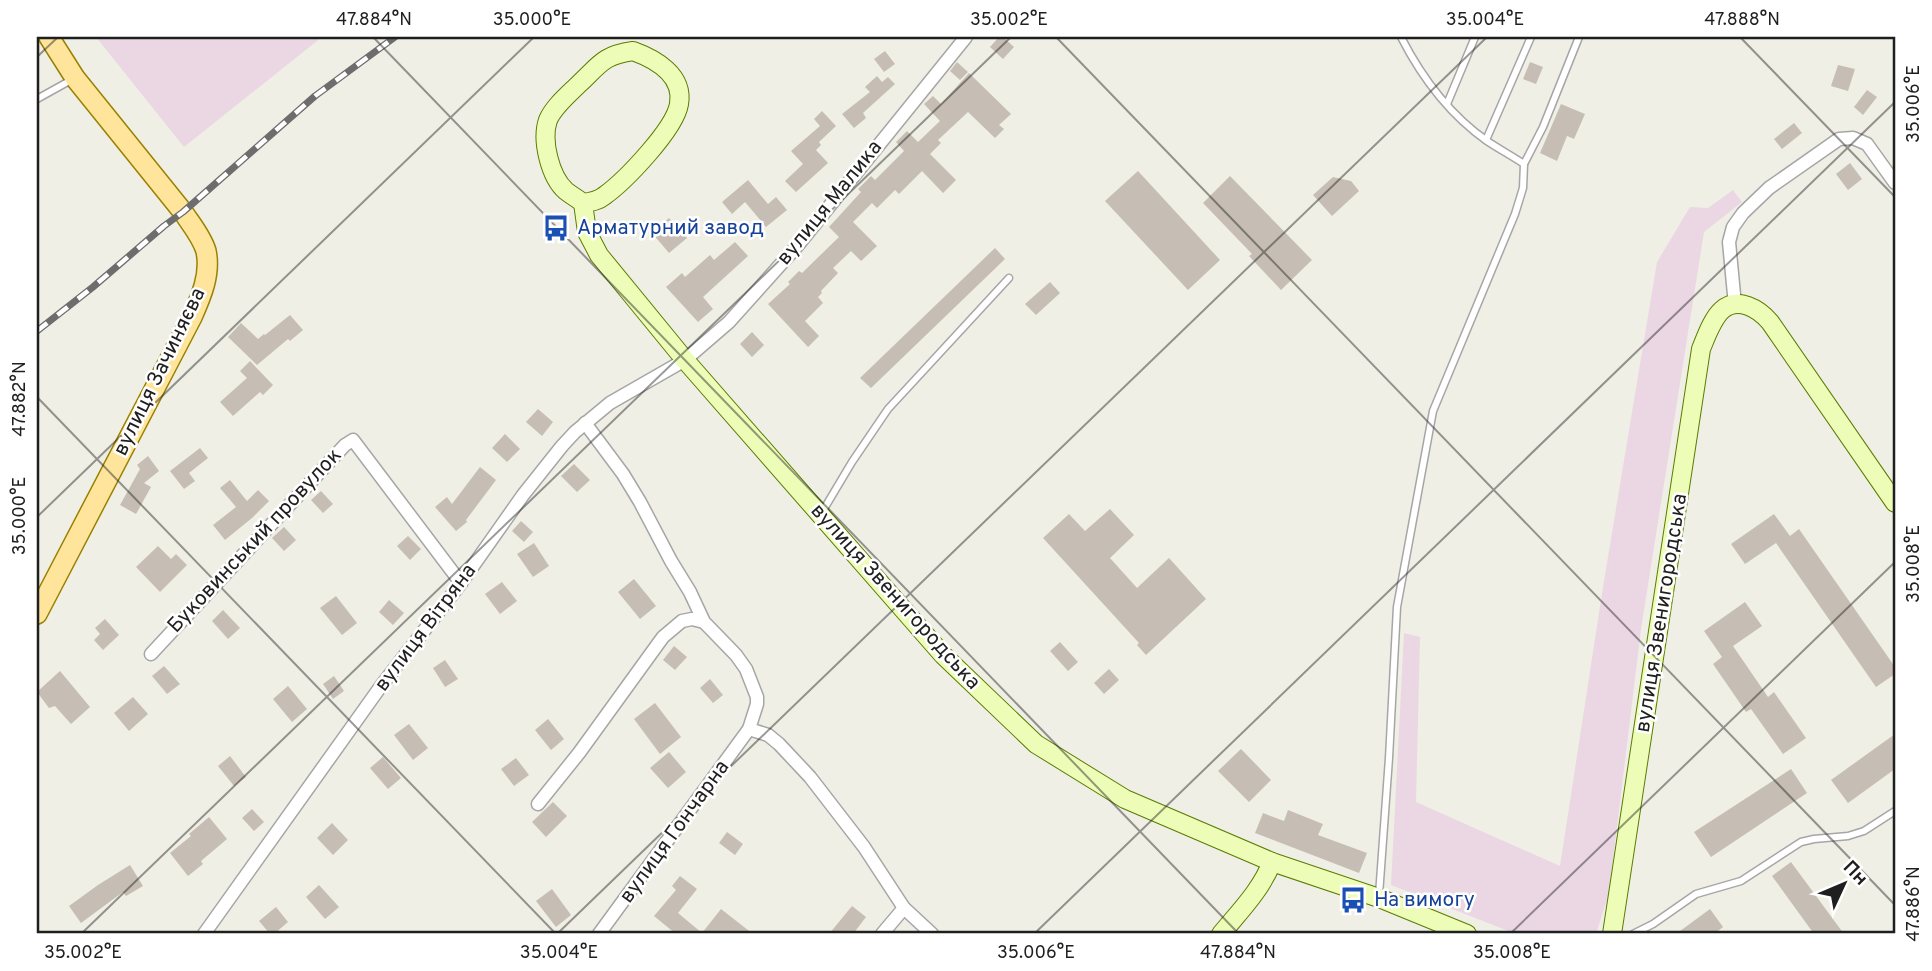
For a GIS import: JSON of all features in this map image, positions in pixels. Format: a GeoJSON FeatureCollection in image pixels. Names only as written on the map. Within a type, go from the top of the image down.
{"type":"FeatureCollection","features":[{"type":"Feature","properties":{"kind":"main road","name":"вулиця Зачиняєва"},"geometry":{"type":"LineString","coordinates":[[37,614],[192,317],[204,291],[207,270],[206,251],[199,235],[75,78],[49,37]]}},
{"type":"Feature","properties":{"kind":"street","name":"вулиця Малика"},"geometry":{"type":"LineString","coordinates":[[685,360],[729,322],[798,245],[966,37]]}},
{"type":"Feature","properties":{"kind":"street"},"geometry":{"type":"LineString","coordinates":[[633,51],[649,57],[665,67],[677,86],[680,103],[671,124],[640,163],[603,197],[583,203],[564,189],[550,166],[544,140],[548,119],[602,61],[615,53],[633,51]]}},
{"type":"Feature","properties":{"kind":"street"},"geometry":{"type":"LineString","coordinates":[[1895,183],[1867,144],[1853,138],[1839,139],[1769,188],[1743,213],[1733,228],[1729,242],[1735,304],[1760,311],[1770,322],[1895,503]]}},
{"type":"Feature","properties":{"kind":"street","name":"вулиця Звенигородська"},"geometry":{"type":"LineString","coordinates":[[583,203],[587,232],[599,256],[685,360],[943,655],[1036,744],[1125,799],[1272,862],[1379,898],[1467,934]]}},
{"type":"Feature","properties":{"kind":"street","name":"вулиця Звенигородська"},"geometry":{"type":"LineString","coordinates":[[1612,934],[1701,349],[1712,324],[1722,310],[1735,304]]}},
{"type":"Feature","properties":{"kind":"street","name":"вулиця Вітряна"},"geometry":{"type":"LineString","coordinates":[[204,934],[381,686],[562,446],[610,403],[685,360]]}},
{"type":"Feature","properties":{"kind":"street"},"geometry":{"type":"LineString","coordinates":[[585,423],[635,493],[671,561],[691,592],[704,622],[736,655],[751,679],[757,704],[749,729],[768,735],[810,777],[864,847],[904,908],[932,934]]}},
{"type":"Feature","properties":{"kind":"street","name":"Буковинський провулок"},"geometry":{"type":"LineString","coordinates":[[151,654],[352,440],[461,583]]}},
{"type":"Feature","properties":{"kind":"street"},"geometry":{"type":"LineString","coordinates":[[538,804],[579,753],[663,637],[682,621],[692,619],[704,622]]}},
{"type":"Feature","properties":{"kind":"street","name":"вулиця Гончарна"},"geometry":{"type":"LineString","coordinates":[[600,934],[749,729]]}},
{"type":"Feature","properties":{"kind":"street"},"geometry":{"type":"LineString","coordinates":[[1226,933],[1258,890],[1272,862]]}},
{"type":"Feature","properties":{"kind":"street"},"geometry":{"type":"LineString","coordinates":[[882,934],[904,908]]}},
{"type":"Feature","properties":{"kind":"lane"},"geometry":{"type":"LineString","coordinates":[[1401,37],[1413,60],[1447,104],[1486,140],[1524,164]]}},
{"type":"Feature","properties":{"kind":"lane"},"geometry":{"type":"LineString","coordinates":[[1447,104],[1475,37]]}},
{"type":"Feature","properties":{"kind":"lane"},"geometry":{"type":"LineString","coordinates":[[1486,140],[1531,37]]}},
{"type":"Feature","properties":{"kind":"lane"},"geometry":{"type":"LineString","coordinates":[[1379,898],[1397,607],[1433,411],[1515,214],[1523,188],[1524,164],[1543,127],[1579,37]]}},
{"type":"Feature","properties":{"kind":"lane"},"geometry":{"type":"LineString","coordinates":[[37,99],[75,78]]}},
{"type":"Feature","properties":{"kind":"lane"},"geometry":{"type":"LineString","coordinates":[[820,516],[888,409],[1009,278]]}},
{"type":"Feature","properties":{"kind":"lane"},"geometry":{"type":"LineString","coordinates":[[1633,934],[1653,924],[1696,894],[1741,881],[1801,842],[1848,836],[1864,831],[1895,811]]}},
{"type":"Feature","properties":{"kind":"shaded area"},"geometry":{"type":"Polygon","coordinates":[[[96,37],[322,37],[184,147],[96,37]]]}},
{"type":"Feature","properties":{"kind":"shaded area"},"geometry":{"type":"Polygon","coordinates":[[[1733,190],[1742,202],[1704,232],[1641,629],[1609,893],[1596,934],[1516,934],[1391,885],[1404,633],[1420,637],[1416,802],[1560,866],[1657,262],[1690,207],[1708,208],[1733,190]]]}},
{"type":"Feature","properties":{"kind":"building"},"geometry":{"type":"Polygon","coordinates":[[[999,37],[1003,37],[1014,47],[1003,59],[990,47],[999,37]]]}},
{"type":"Feature","properties":{"kind":"building"},"geometry":{"type":"Polygon","coordinates":[[[885,51],[895,64],[884,72],[874,59],[885,51]]]}},
{"type":"Feature","properties":{"kind":"building"},"geometry":{"type":"Polygon","coordinates":[[[957,62],[968,72],[960,80],[950,71],[957,62]]]}},
{"type":"Feature","properties":{"kind":"building"},"geometry":{"type":"Polygon","coordinates":[[[1530,62],[1543,67],[1536,84],[1523,79],[1530,62]]]}},
{"type":"Feature","properties":{"kind":"building"},"geometry":{"type":"Polygon","coordinates":[[[1838,65],[1855,69],[1848,91],[1831,86],[1838,65]]]}},
{"type":"Feature","properties":{"kind":"building"},"geometry":{"type":"Polygon","coordinates":[[[969,73],[1011,114],[999,125],[1004,129],[995,138],[968,112],[938,140],[941,143],[930,154],[956,180],[943,193],[922,171],[899,194],[895,190],[877,208],[872,203],[853,222],[877,246],[861,261],[851,251],[833,268],[838,273],[818,297],[823,303],[805,321],[819,336],[808,347],[768,304],[790,284],[788,282],[799,271],[802,273],[839,237],[829,227],[861,192],[858,189],[871,176],[875,180],[904,151],[896,142],[907,131],[918,142],[940,121],[924,104],[933,96],[941,104],[969,73]]]}},
{"type":"Feature","properties":{"kind":"building"},"geometry":{"type":"Polygon","coordinates":[[[877,76],[882,82],[888,77],[895,84],[863,113],[866,118],[854,128],[842,114],[870,92],[865,87],[877,76]]]}},
{"type":"Feature","properties":{"kind":"building"},"geometry":{"type":"Polygon","coordinates":[[[1867,90],[1877,97],[1863,115],[1854,107],[1867,90]]]}},
{"type":"Feature","properties":{"kind":"building"},"geometry":{"type":"Polygon","coordinates":[[[1561,104],[1585,114],[1574,139],[1567,136],[1557,161],[1540,153],[1561,104]]]}},
{"type":"Feature","properties":{"kind":"building"},"geometry":{"type":"Polygon","coordinates":[[[822,111],[836,126],[819,142],[821,145],[816,150],[828,163],[796,192],[785,181],[803,164],[791,151],[820,126],[814,119],[822,111]]]}},
{"type":"Feature","properties":{"kind":"building"},"geometry":{"type":"Polygon","coordinates":[[[1794,123],[1802,133],[1782,149],[1774,139],[1794,123]]]}},
{"type":"Feature","properties":{"kind":"building"},"geometry":{"type":"Polygon","coordinates":[[[1850,163],[1862,179],[1848,190],[1836,174],[1850,163]]]}},
{"type":"Feature","properties":{"kind":"building"},"geometry":{"type":"Polygon","coordinates":[[[1138,171],[1220,260],[1188,290],[1105,201],[1138,171]]]}},
{"type":"Feature","properties":{"kind":"building"},"geometry":{"type":"Polygon","coordinates":[[[1230,176],[1312,260],[1281,290],[1249,256],[1252,254],[1203,203],[1230,176]]]}},
{"type":"Feature","properties":{"kind":"building"},"geometry":{"type":"Polygon","coordinates":[[[1333,177],[1351,181],[1359,191],[1332,216],[1313,195],[1333,177]]]}},
{"type":"Feature","properties":{"kind":"building"},"geometry":{"type":"Polygon","coordinates":[[[748,180],[768,204],[776,197],[787,210],[766,227],[745,202],[732,214],[722,202],[748,180]]]}},
{"type":"Feature","properties":{"kind":"building"},"geometry":{"type":"Polygon","coordinates":[[[669,218],[687,238],[669,253],[652,233],[669,218]]]}},
{"type":"Feature","properties":{"kind":"building"},"geometry":{"type":"Polygon","coordinates":[[[735,242],[748,256],[703,297],[713,309],[698,322],[666,287],[682,273],[685,277],[710,255],[714,260],[735,242]]]}},
{"type":"Feature","properties":{"kind":"building"},"geometry":{"type":"Polygon","coordinates":[[[995,248],[1005,259],[871,388],[860,378],[995,248]]]}},
{"type":"Feature","properties":{"kind":"building"},"geometry":{"type":"Polygon","coordinates":[[[1050,282],[1060,293],[1036,315],[1025,304],[1050,282]]]}},
{"type":"Feature","properties":{"kind":"building"},"geometry":{"type":"Polygon","coordinates":[[[290,315],[303,330],[257,365],[228,337],[241,323],[258,339],[290,315]]]}},
{"type":"Feature","properties":{"kind":"building"},"geometry":{"type":"Polygon","coordinates":[[[752,332],[764,345],[752,357],[740,344],[752,332]]]}},
{"type":"Feature","properties":{"kind":"building"},"geometry":{"type":"Polygon","coordinates":[[[250,361],[273,385],[263,395],[260,392],[233,416],[220,402],[247,378],[240,371],[250,361]]]}},
{"type":"Feature","properties":{"kind":"building"},"geometry":{"type":"Polygon","coordinates":[[[538,409],[553,422],[542,436],[526,422],[538,409]]]}},
{"type":"Feature","properties":{"kind":"building"},"geometry":{"type":"Polygon","coordinates":[[[505,434],[520,449],[507,462],[492,448],[505,434]]]}},
{"type":"Feature","properties":{"kind":"building"},"geometry":{"type":"Polygon","coordinates":[[[200,448],[208,458],[189,473],[195,481],[184,489],[170,471],[200,448]]]}},
{"type":"Feature","properties":{"kind":"building"},"geometry":{"type":"Polygon","coordinates":[[[148,456],[159,471],[144,483],[151,487],[136,514],[120,505],[140,469],[137,465],[148,456]]]}},
{"type":"Feature","properties":{"kind":"building"},"geometry":{"type":"Polygon","coordinates":[[[574,464],[590,480],[577,492],[561,476],[574,464]]]}},
{"type":"Feature","properties":{"kind":"building"},"geometry":{"type":"Polygon","coordinates":[[[480,467],[496,480],[467,522],[456,531],[435,507],[447,497],[452,504],[480,467]]]}},
{"type":"Feature","properties":{"kind":"building"},"geometry":{"type":"Polygon","coordinates":[[[230,480],[247,501],[258,490],[269,501],[225,540],[213,525],[236,507],[220,488],[230,480]]]}},
{"type":"Feature","properties":{"kind":"building"},"geometry":{"type":"Polygon","coordinates":[[[321,491],[333,504],[323,513],[311,500],[321,491]]]}},
{"type":"Feature","properties":{"kind":"building"},"geometry":{"type":"Polygon","coordinates":[[[1110,509],[1134,535],[1110,558],[1137,588],[1169,558],[1206,599],[1146,655],[1137,645],[1139,643],[1043,538],[1069,514],[1085,531],[1110,509]]]}},
{"type":"Feature","properties":{"kind":"building"},"geometry":{"type":"Polygon","coordinates":[[[1774,514],[1790,536],[1799,529],[1895,667],[1895,674],[1876,687],[1776,543],[1745,564],[1731,544],[1774,514]]]}},
{"type":"Feature","properties":{"kind":"building"},"geometry":{"type":"Polygon","coordinates":[[[521,521],[533,532],[524,542],[512,531],[521,521]]]}},
{"type":"Feature","properties":{"kind":"building"},"geometry":{"type":"Polygon","coordinates":[[[284,527],[296,540],[284,551],[272,538],[284,527]]]}},
{"type":"Feature","properties":{"kind":"building"},"geometry":{"type":"Polygon","coordinates":[[[408,536],[421,549],[410,560],[397,546],[408,536]]]}},
{"type":"Feature","properties":{"kind":"building"},"geometry":{"type":"Polygon","coordinates":[[[534,543],[549,566],[533,577],[517,554],[534,543]]]}},
{"type":"Feature","properties":{"kind":"building"},"geometry":{"type":"Polygon","coordinates":[[[158,546],[171,559],[176,554],[187,565],[160,592],[136,567],[158,546]]]}},
{"type":"Feature","properties":{"kind":"building"},"geometry":{"type":"Polygon","coordinates":[[[634,579],[656,606],[640,619],[618,592],[634,579]]]}},
{"type":"Feature","properties":{"kind":"building"},"geometry":{"type":"Polygon","coordinates":[[[502,582],[517,601],[500,614],[485,594],[502,582]]]}},
{"type":"Feature","properties":{"kind":"building"},"geometry":{"type":"Polygon","coordinates":[[[336,596],[357,623],[342,635],[320,608],[336,596]]]}},
{"type":"Feature","properties":{"kind":"building"},"geometry":{"type":"Polygon","coordinates":[[[389,600],[404,613],[393,625],[379,612],[389,600]]]}},
{"type":"Feature","properties":{"kind":"building"},"geometry":{"type":"Polygon","coordinates":[[[1745,602],[1762,626],[1733,646],[1768,697],[1774,692],[1806,738],[1783,754],[1751,709],[1746,712],[1713,664],[1722,657],[1704,631],[1745,602]]]}},
{"type":"Feature","properties":{"kind":"building"},"geometry":{"type":"Polygon","coordinates":[[[223,610],[240,628],[228,639],[212,621],[223,610]]]}},
{"type":"Feature","properties":{"kind":"building"},"geometry":{"type":"Polygon","coordinates":[[[105,619],[119,635],[103,650],[94,640],[100,634],[95,628],[105,619]]]}},
{"type":"Feature","properties":{"kind":"building"},"geometry":{"type":"Polygon","coordinates":[[[1060,642],[1078,662],[1068,671],[1050,651],[1060,642]]]}},
{"type":"Feature","properties":{"kind":"building"},"geometry":{"type":"Polygon","coordinates":[[[674,646],[687,657],[675,670],[663,660],[674,646]]]}},
{"type":"Feature","properties":{"kind":"building"},"geometry":{"type":"Polygon","coordinates":[[[445,660],[458,679],[445,687],[433,668],[445,660]]]}},
{"type":"Feature","properties":{"kind":"building"},"geometry":{"type":"Polygon","coordinates":[[[164,666],[180,684],[167,694],[152,676],[164,666]]]}},
{"type":"Feature","properties":{"kind":"building"},"geometry":{"type":"Polygon","coordinates":[[[1109,669],[1119,680],[1104,694],[1094,683],[1109,669]]]}},
{"type":"Feature","properties":{"kind":"building"},"geometry":{"type":"Polygon","coordinates":[[[60,671],[90,707],[71,724],[55,706],[49,708],[37,692],[60,671]]]}},
{"type":"Feature","properties":{"kind":"building"},"geometry":{"type":"Polygon","coordinates":[[[334,676],[344,691],[333,699],[323,684],[334,676]]]}},
{"type":"Feature","properties":{"kind":"building"},"geometry":{"type":"Polygon","coordinates":[[[710,679],[723,695],[713,703],[700,688],[710,679]]]}},
{"type":"Feature","properties":{"kind":"building"},"geometry":{"type":"Polygon","coordinates":[[[288,686],[307,709],[292,722],[273,699],[288,686]]]}},
{"type":"Feature","properties":{"kind":"building"},"geometry":{"type":"Polygon","coordinates":[[[133,697],[148,714],[129,731],[114,713],[133,697]]]}},
{"type":"Feature","properties":{"kind":"building"},"geometry":{"type":"Polygon","coordinates":[[[655,703],[681,737],[660,754],[634,719],[655,703]]]}},
{"type":"Feature","properties":{"kind":"building"},"geometry":{"type":"Polygon","coordinates":[[[548,719],[564,739],[551,750],[535,730],[548,719]]]}},
{"type":"Feature","properties":{"kind":"building"},"geometry":{"type":"Polygon","coordinates":[[[409,724],[428,748],[413,760],[394,735],[409,724]]]}},
{"type":"Feature","properties":{"kind":"building"},"geometry":{"type":"Polygon","coordinates":[[[1895,734],[1895,769],[1848,803],[1831,780],[1895,734]]]}},
{"type":"Feature","properties":{"kind":"building"},"geometry":{"type":"Polygon","coordinates":[[[1241,749],[1271,780],[1249,802],[1218,771],[1241,749]]]}},
{"type":"Feature","properties":{"kind":"building"},"geometry":{"type":"Polygon","coordinates":[[[669,752],[686,772],[668,788],[650,768],[669,752]]]}},
{"type":"Feature","properties":{"kind":"building"},"geometry":{"type":"Polygon","coordinates":[[[230,756],[246,777],[234,786],[218,766],[230,756]]]}},
{"type":"Feature","properties":{"kind":"building"},"geometry":{"type":"Polygon","coordinates":[[[383,757],[401,778],[388,789],[370,768],[383,757]]]}},
{"type":"Feature","properties":{"kind":"building"},"geometry":{"type":"Polygon","coordinates":[[[516,758],[529,775],[514,786],[501,769],[516,758]]]}},
{"type":"Feature","properties":{"kind":"building"},"geometry":{"type":"Polygon","coordinates":[[[1791,769],[1807,793],[1711,857],[1694,832],[1791,769]]]}},
{"type":"Feature","properties":{"kind":"building"},"geometry":{"type":"Polygon","coordinates":[[[553,802],[567,816],[546,837],[532,822],[553,802]]]}},
{"type":"Feature","properties":{"kind":"building"},"geometry":{"type":"Polygon","coordinates":[[[252,809],[264,822],[254,831],[242,818],[252,809]]]}},
{"type":"Feature","properties":{"kind":"building"},"geometry":{"type":"Polygon","coordinates":[[[1288,810],[1323,824],[1318,835],[1367,853],[1359,873],[1255,833],[1263,813],[1284,821],[1288,810]]]}},
{"type":"Feature","properties":{"kind":"building"},"geometry":{"type":"Polygon","coordinates":[[[209,817],[227,839],[188,876],[170,853],[209,817]]]}},
{"type":"Feature","properties":{"kind":"building"},"geometry":{"type":"Polygon","coordinates":[[[332,823],[348,840],[333,855],[317,838],[332,823]]]}},
{"type":"Feature","properties":{"kind":"building"},"geometry":{"type":"Polygon","coordinates":[[[727,832],[743,844],[735,855],[719,843],[727,832]]]}},
{"type":"Feature","properties":{"kind":"building"},"geometry":{"type":"Polygon","coordinates":[[[1791,862],[1844,934],[1814,934],[1772,876],[1791,862]]]}},
{"type":"Feature","properties":{"kind":"building"},"geometry":{"type":"Polygon","coordinates":[[[130,865],[143,886],[126,896],[123,892],[81,923],[69,906],[130,865]]]}},
{"type":"Feature","properties":{"kind":"building"},"geometry":{"type":"Polygon","coordinates":[[[680,876],[697,889],[678,913],[702,933],[721,909],[753,934],[676,934],[654,916],[676,890],[672,886],[680,876]]]}},
{"type":"Feature","properties":{"kind":"building"},"geometry":{"type":"Polygon","coordinates":[[[319,885],[339,907],[325,919],[306,897],[319,885]]]}},
{"type":"Feature","properties":{"kind":"building"},"geometry":{"type":"Polygon","coordinates":[[[552,889],[571,915],[556,927],[536,901],[552,889]]]}},
{"type":"Feature","properties":{"kind":"building"},"geometry":{"type":"Polygon","coordinates":[[[852,906],[866,917],[853,934],[829,934],[852,906]]]}},
{"type":"Feature","properties":{"kind":"building"},"geometry":{"type":"Polygon","coordinates":[[[276,907],[288,922],[274,934],[270,934],[259,921],[276,907]]]}},
{"type":"Feature","properties":{"kind":"building"},"geometry":{"type":"Polygon","coordinates":[[[1710,909],[1723,927],[1714,934],[1676,934],[1710,909]]]}},
{"type":"Feature","properties":{"kind":"railway"},"geometry":{"type":"LineString","coordinates":[[37,331],[183,212],[315,96],[395,37]]}},
{"type":"Feature","properties":{"kind":"place","name":"Арматурний завод"},"geometry":{"type":"Point","coordinates":[556,228]}},
{"type":"Feature","properties":{"kind":"place","name":"На вимогу"},"geometry":{"type":"Point","coordinates":[1353,900]}}]}
